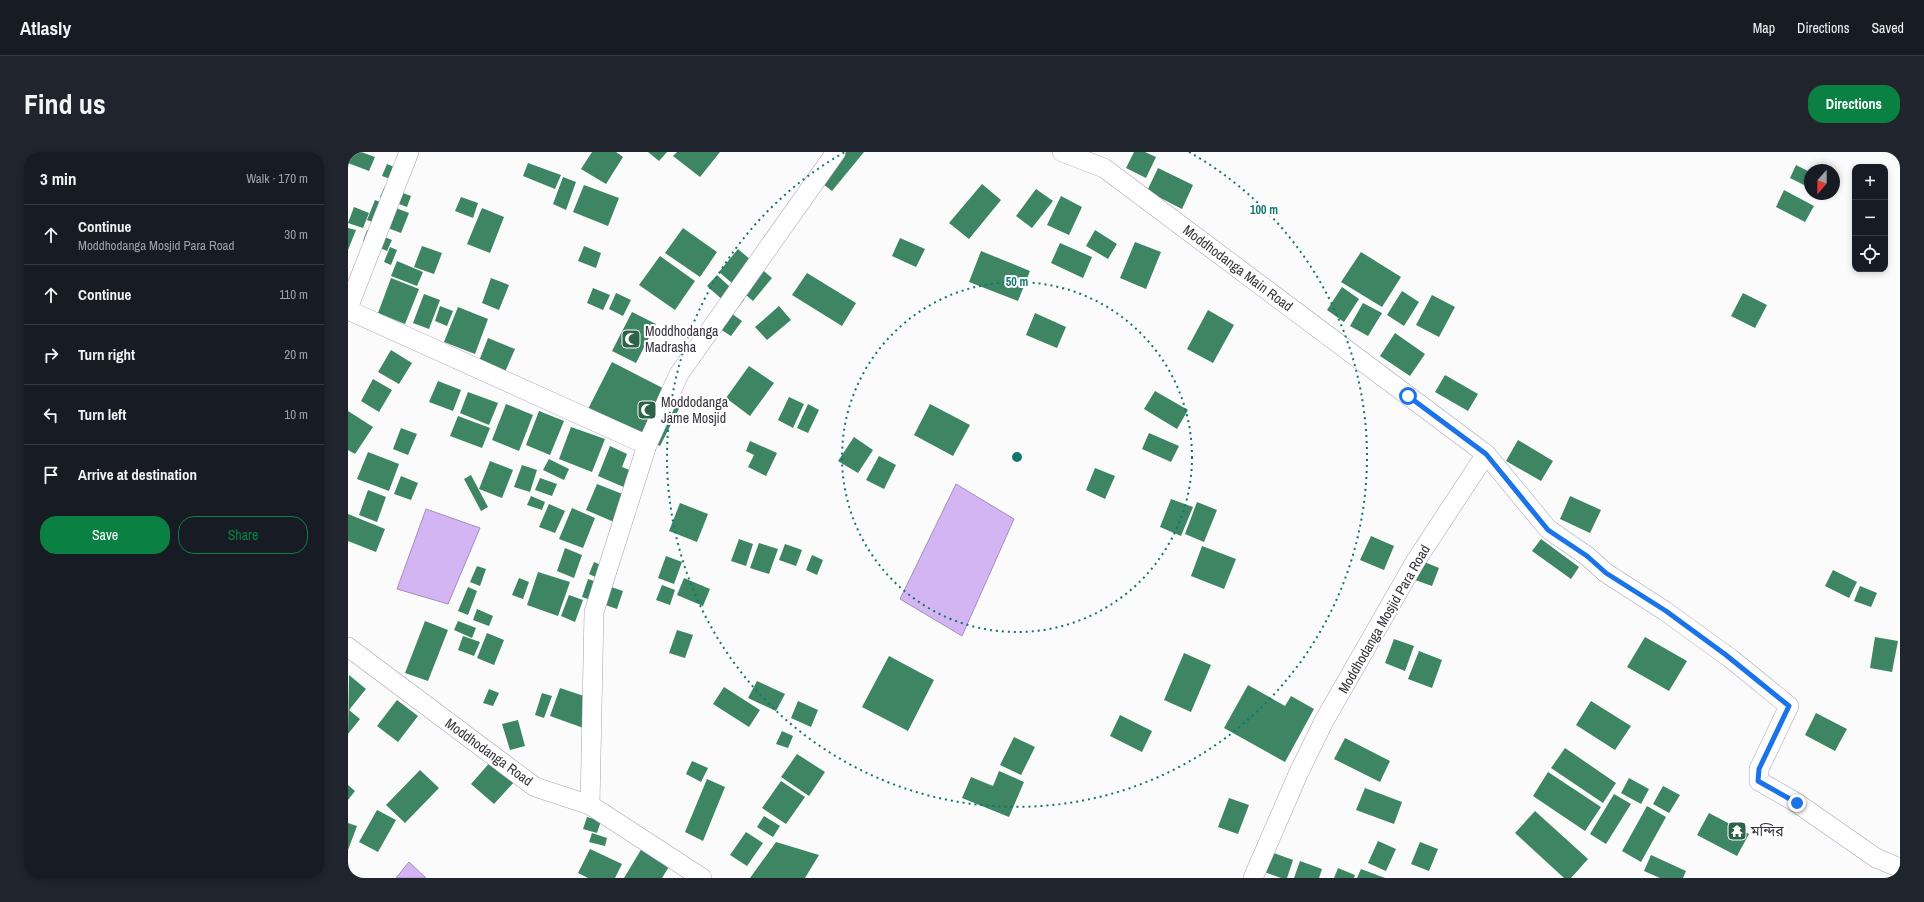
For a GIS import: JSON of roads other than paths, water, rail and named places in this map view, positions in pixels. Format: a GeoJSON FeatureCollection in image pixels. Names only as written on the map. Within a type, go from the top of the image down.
{"type":"FeatureCollection","features":[{"type":"Feature","properties":{"kind":"street"},"geometry":{"type":"LineString","coordinates":[[409,152],[348,309],[647,445]]}},
{"type":"Feature","properties":{"kind":"street"},"geometry":{"type":"LineString","coordinates":[[590,805],[594,612],[647,445],[678,374],[836,152]]}},
{"type":"Feature","properties":{"kind":"street","name":"Moddhodanga Main Road"},"geometry":{"type":"LineString","coordinates":[[1062,152],[1104,168],[1486,454]]}},
{"type":"Feature","properties":{"kind":"street"},"geometry":{"type":"LineString","coordinates":[[1486,454],[1548,530],[1587,556],[1606,573],[1666,611],[1726,655],[1789,706],[1759,769],[1758,781],[1797,803],[1876,858],[1900,868]]}},
{"type":"Feature","properties":{"kind":"street","name":"Moddhodanga Mosjid Para Road"},"geometry":{"type":"LineString","coordinates":[[1252,878],[1299,772],[1324,721],[1415,562],[1486,454]]}},
{"type":"Feature","properties":{"kind":"street","name":"Moddhodanga Road"},"geometry":{"type":"LineString","coordinates":[[348,647],[535,787],[590,805],[702,878]]}},
{"type":"Feature","properties":{"kind":"place","name":"Moddhodanga Madrasha"},"geometry":{"type":"Point","coordinates":[631,339]}},
{"type":"Feature","properties":{"kind":"place","name":"Moddodanga Jame Mosjid"},"geometry":{"type":"Point","coordinates":[647,410]}},
{"type":"Feature","properties":{"kind":"place","name":"মন্দির"},"geometry":{"type":"Point","coordinates":[1737,831]}}]}
